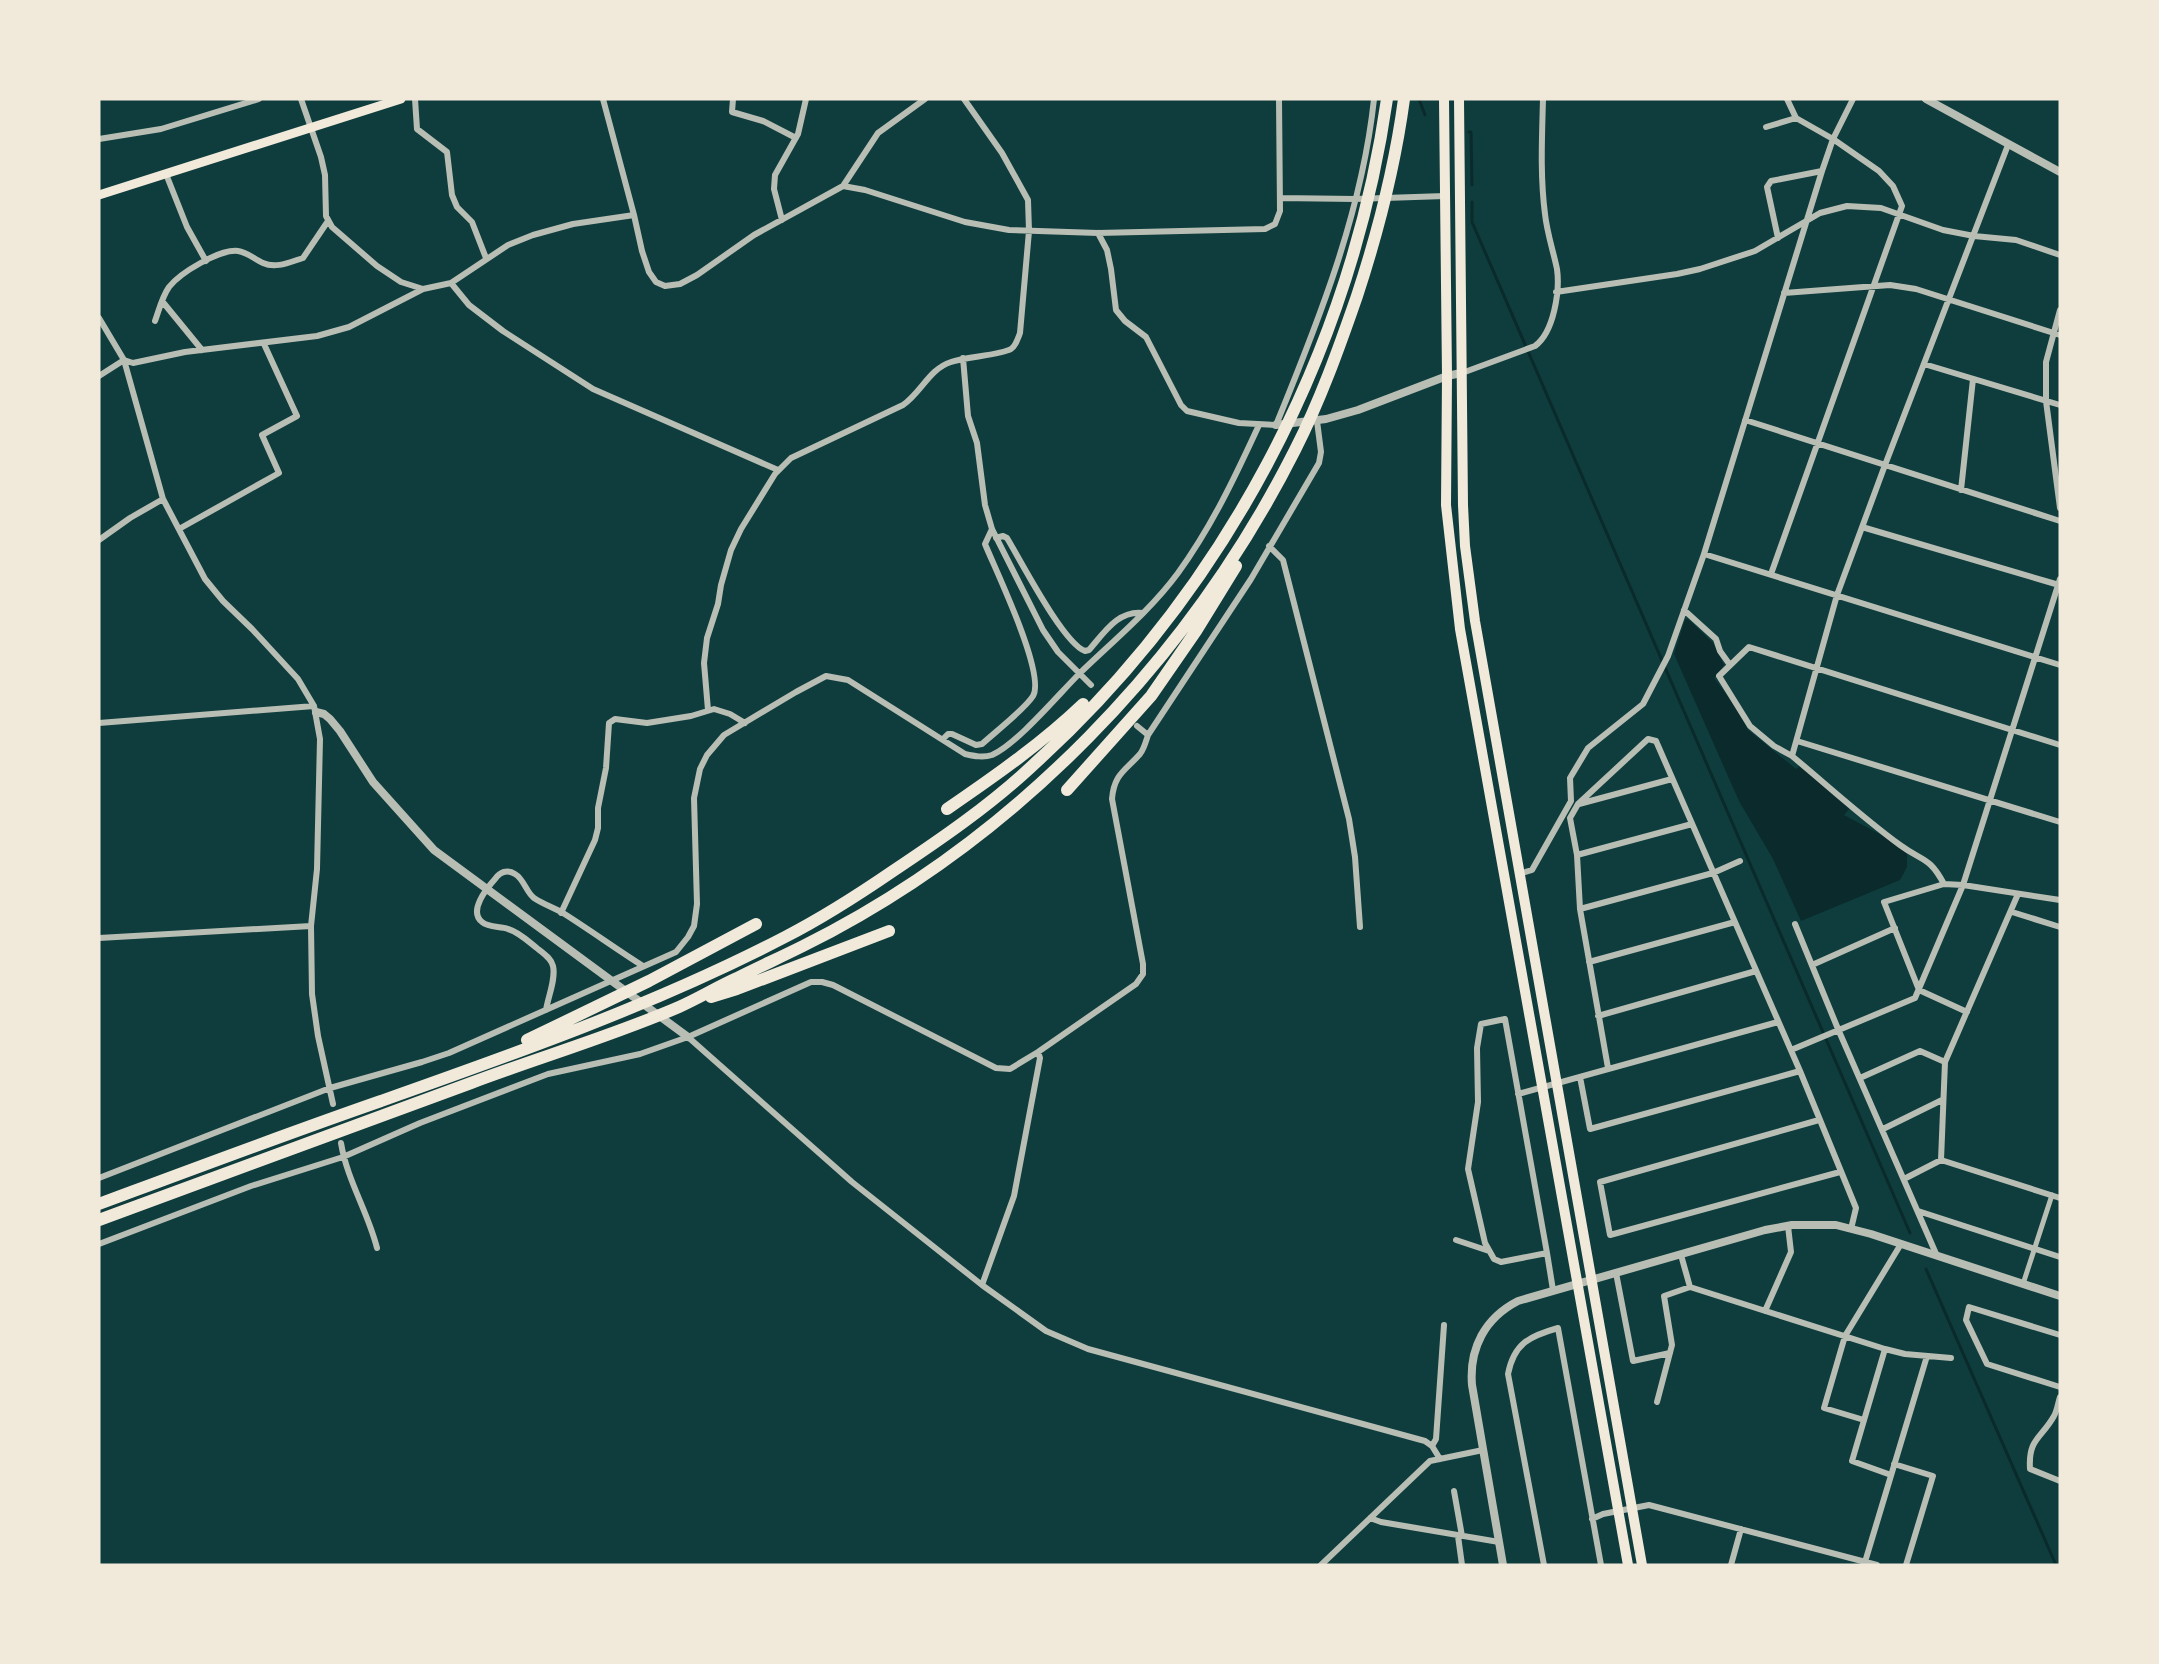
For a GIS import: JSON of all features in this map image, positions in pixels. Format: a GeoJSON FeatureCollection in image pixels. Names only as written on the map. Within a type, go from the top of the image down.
{"type":"FeatureCollection","features":[{"type":"Feature","properties":{"kind":"highway"},"geometry":{"type":"LineString","coordinates":[[99,1204],[462,1073],[625,1009],[786,937],[875,884],[955,828],[1030,768],[1111,686],[1155,635],[1208,563],[1238,517],[1281,439],[1317,359],[1344,285],[1370,195],[1380,150],[1387,99]]}},
{"type":"Feature","properties":{"kind":"highway"},"geometry":{"type":"LineString","coordinates":[[1067,790],[1151,696],[1196,631],[1236,566],[1297,447],[1332,366],[1369,261],[1382,214],[1404,99]]}},
{"type":"Feature","properties":{"kind":"highway"},"geometry":{"type":"LineString","coordinates":[[1444,99],[1446,505],[1460,629],[1628,1565]]}},
{"type":"Feature","properties":{"kind":"highway"},"geometry":{"type":"LineString","coordinates":[[1459,99],[1465,546],[1477,630],[1519,874],[1642,1565]]}},
{"type":"Feature","properties":{"kind":"highway"},"geometry":{"type":"LineString","coordinates":[[99,1220],[681,1006],[804,946],[885,899],[968,843],[1043,781],[1124,698],[1164,653],[1220,576],[1279,482]]}},
{"type":"Feature","properties":{"kind":"highway"},"geometry":{"type":"LineString","coordinates":[[947,809],[1053,733],[1155,635]]}},
{"type":"Feature","properties":{"kind":"highway"},"geometry":{"type":"LineString","coordinates":[[462,1073],[649,981],[756,924]]}},
{"type":"Feature","properties":{"kind":"highway"},"geometry":{"type":"LineString","coordinates":[[681,1006],[737,990],[889,931]]}},
{"type":"Feature","properties":{"kind":"main road"},"geometry":{"type":"LineString","coordinates":[[99,195],[401,99]]}},
{"type":"Feature","properties":{"kind":"street"},"geometry":{"type":"LineString","coordinates":[[99,139],[161,129],[259,99]]}},
{"type":"Feature","properties":{"kind":"street"},"geometry":{"type":"LineString","coordinates":[[301,99],[321,157],[325,175],[326,216],[332,227],[345,241],[377,266],[401,282],[423,289]]}},
{"type":"Feature","properties":{"kind":"street"},"geometry":{"type":"LineString","coordinates":[[415,99],[417,129],[447,153],[452,195],[457,207],[472,222],[486,258]]}},
{"type":"Feature","properties":{"kind":"street"},"geometry":{"type":"LineString","coordinates":[[603,99],[642,251],[649,272],[656,282],[665,286],[680,284],[697,275],[754,235],[843,186],[878,133],[925,99]]}},
{"type":"Feature","properties":{"kind":"street"},"geometry":{"type":"LineString","coordinates":[[733,99],[732,112],[763,121],[796,138]]}},
{"type":"Feature","properties":{"kind":"street"},"geometry":{"type":"LineString","coordinates":[[782,220],[774,189],[775,176],[796,138],[806,99]]}},
{"type":"Feature","properties":{"kind":"street"},"geometry":{"type":"LineString","coordinates":[[708,710],[704,663],[707,638],[718,604],[730,550],[778,470],[792,458],[897,409],[910,400],[936,369],[963,358],[1011,349],[1020,333],[1029,231],[1028,200],[1002,153],[964,99]]}},
{"type":"Feature","properties":{"kind":"street"},"geometry":{"type":"LineString","coordinates":[[843,186],[865,190],[965,222],[1009,230],[1098,233],[1265,230],[1275,224],[1280,211],[1279,99]]}},
{"type":"Feature","properties":{"kind":"street"},"geometry":{"type":"LineString","coordinates":[[1276,424],[1311,339],[1333,277],[1355,199],[1374,99]]}},
{"type":"Feature","properties":{"kind":"street"},"geometry":{"type":"LineString","coordinates":[[1098,233],[1107,250],[1116,310],[1146,338],[1181,405],[1187,411],[1239,423],[1259,425],[1317,421],[1358,410],[1535,346],[1549,327],[1556,292],[1557,271],[1545,216],[1541,135],[1543,99]]}},
{"type":"Feature","properties":{"kind":"street"},"geometry":{"type":"LineString","coordinates":[[1771,574],[1902,206],[1893,186],[1872,165],[1796,118],[1787,99]]}},
{"type":"Feature","properties":{"kind":"street"},"geometry":{"type":"LineString","coordinates":[[1519,874],[1532,870],[1571,801],[1570,778],[1588,748],[1643,704],[1662,671],[1704,554],[1822,171],[1833,139],[1852,99]]}},
{"type":"Feature","properties":{"kind":"street"},"geometry":{"type":"LineString","coordinates":[[1926,99],[2060,172]]}},
{"type":"Feature","properties":{"kind":"street"},"geometry":{"type":"LineString","coordinates":[[1766,127],[1796,118]]}},
{"type":"Feature","properties":{"kind":"street"},"geometry":{"type":"LineString","coordinates":[[1792,756],[1837,595],[2008,145]]}},
{"type":"Feature","properties":{"kind":"street"},"geometry":{"type":"LineString","coordinates":[[1778,238],[1767,187],[1771,181],[1822,171]]}},
{"type":"Feature","properties":{"kind":"street"},"geometry":{"type":"LineString","coordinates":[[166,174],[187,227],[206,261]]}},
{"type":"Feature","properties":{"kind":"street"},"geometry":{"type":"LineString","coordinates":[[1280,198],[1355,199],[1445,196]]}},
{"type":"Feature","properties":{"kind":"street"},"geometry":{"type":"LineString","coordinates":[[1556,292],[1700,269],[1755,251],[1820,213],[1847,206],[1872,206],[1943,230],[2016,240],[2060,255]]}},
{"type":"Feature","properties":{"kind":"street"},"geometry":{"type":"LineString","coordinates":[[124,360],[133,363],[202,350],[264,344],[317,336],[349,327],[423,289],[451,283],[508,245],[533,235],[573,224],[634,215]]}},
{"type":"Feature","properties":{"kind":"street"},"geometry":{"type":"LineString","coordinates":[[155,321],[170,286],[182,275],[225,252],[245,253],[264,264],[274,266],[303,258],[328,220]]}},
{"type":"Feature","properties":{"kind":"street"},"geometry":{"type":"LineString","coordinates":[[451,283],[469,305],[503,331],[593,389],[778,470]]}},
{"type":"Feature","properties":{"kind":"street"},"geometry":{"type":"LineString","coordinates":[[1784,293],[1890,285],[1916,289],[2057,334]]}},
{"type":"Feature","properties":{"kind":"street"},"geometry":{"type":"LineString","coordinates":[[162,301],[202,350]]}},
{"type":"Feature","properties":{"kind":"street"},"geometry":{"type":"LineString","coordinates":[[2060,310],[2057,334],[2046,362],[2046,401],[2058,477],[2060,508]]}},
{"type":"Feature","properties":{"kind":"street"},"geometry":{"type":"LineString","coordinates":[[99,320],[124,360],[163,500],[205,579],[223,601],[252,628],[298,679],[315,709],[320,739],[317,868],[311,926],[312,994],[318,1036],[333,1104]]}},
{"type":"Feature","properties":{"kind":"street"},"geometry":{"type":"LineString","coordinates":[[179,529],[279,473],[262,435],[297,416],[264,344]]}},
{"type":"Feature","properties":{"kind":"street"},"geometry":{"type":"LineString","coordinates":[[963,358],[968,416],[977,443],[985,505],[992,529],[1043,630],[1058,652],[1091,685]]}},
{"type":"Feature","properties":{"kind":"street"},"geometry":{"type":"LineString","coordinates":[[99,376],[124,360]]}},
{"type":"Feature","properties":{"kind":"street"},"geometry":{"type":"LineString","coordinates":[[1924,364],[2060,405]]}},
{"type":"Feature","properties":{"kind":"street"},"geometry":{"type":"LineString","coordinates":[[1961,490],[1973,379]]}},
{"type":"Feature","properties":{"kind":"street"},"geometry":{"type":"LineString","coordinates":[[1745,420],[2060,520]]}},
{"type":"Feature","properties":{"kind":"street"},"geometry":{"type":"LineString","coordinates":[[99,1244],[251,1186],[343,1157],[420,1123],[548,1074],[640,1054],[688,1037],[811,982],[833,985],[996,1068],[1010,1069],[1038,1052],[1136,984],[1143,974],[1112,799],[1113,785],[1121,772],[1142,752],[1148,735],[1251,579],[1319,463],[1321,452],[1317,421]]}},
{"type":"Feature","properties":{"kind":"street"},"geometry":{"type":"LineString","coordinates":[[99,1178],[330,1088],[422,1062],[676,952],[694,926],[697,904],[694,798],[700,769],[707,755],[724,735],[826,676],[848,680],[965,754],[979,757],[992,754],[1013,740],[1143,613],[1176,575],[1224,501],[1259,425]]}},
{"type":"Feature","properties":{"kind":"street"},"geometry":{"type":"LineString","coordinates":[[100,537],[163,500]]}},
{"type":"Feature","properties":{"kind":"street"},"geometry":{"type":"LineString","coordinates":[[1791,1050],[1915,998],[1963,885],[2059,583],[1862,527]]}},
{"type":"Feature","properties":{"kind":"street"},"geometry":{"type":"LineString","coordinates":[[942,739],[952,734],[976,745],[982,744],[1031,699],[1037,686],[1029,651],[985,544],[992,529]]}},
{"type":"Feature","properties":{"kind":"street"},"geometry":{"type":"LineString","coordinates":[[996,538],[1003,536],[1007,538],[1057,620],[1079,649],[1089,650],[1120,616],[1133,612],[1143,613]]}},
{"type":"Feature","properties":{"kind":"street"},"geometry":{"type":"LineString","coordinates":[[1269,546],[1283,560],[1349,819],[1355,857],[1360,927]]}},
{"type":"Feature","properties":{"kind":"street"},"geometry":{"type":"LineString","coordinates":[[1704,554],[2060,665]]}},
{"type":"Feature","properties":{"kind":"street"},"geometry":{"type":"LineString","coordinates":[[1684,610],[1716,639],[1720,651],[1730,665]]}},
{"type":"Feature","properties":{"kind":"street"},"geometry":{"type":"LineString","coordinates":[[1944,884],[1935,868],[1927,861],[1900,846],[1792,756],[1774,746],[1750,726],[1719,676],[1749,647],[2060,745]]}},
{"type":"Feature","properties":{"kind":"street"},"geometry":{"type":"LineString","coordinates":[[99,723],[315,709],[335,725],[373,782],[435,850],[688,1037],[852,1182],[982,1285],[1046,1331],[1072,1343],[1163,1370],[1425,1441],[1432,1446],[1440,1459]]}},
{"type":"Feature","properties":{"kind":"street"},"geometry":{"type":"LineString","coordinates":[[561,913],[595,840],[598,828],[598,808],[606,768],[609,723],[615,719],[647,723],[691,716],[714,709],[730,714],[745,723]]}},
{"type":"Feature","properties":{"kind":"street"},"geometry":{"type":"LineString","coordinates":[[1137,726],[1148,735]]}},
{"type":"Feature","properties":{"kind":"street"},"geometry":{"type":"LineString","coordinates":[[1608,1068],[1580,909],[1577,855],[1570,818],[1578,804],[1648,739],[1656,741],[1800,1071],[1856,1208],[1851,1229]]}},
{"type":"Feature","properties":{"kind":"street"},"geometry":{"type":"LineString","coordinates":[[1797,741],[2060,822]]}},
{"type":"Feature","properties":{"kind":"street"},"geometry":{"type":"LineString","coordinates":[[1578,804],[1672,779]]}},
{"type":"Feature","properties":{"kind":"street"},"geometry":{"type":"LineString","coordinates":[[1577,855],[1692,824]]}},
{"type":"Feature","properties":{"kind":"street"},"geometry":{"type":"LineString","coordinates":[[1580,909],[1713,873],[1740,861]]}},
{"type":"Feature","properties":{"kind":"street"},"geometry":{"type":"LineString","coordinates":[[546,1010],[554,974],[553,964],[547,956],[516,933],[509,929],[482,923],[478,918],[477,911],[488,888],[498,875],[506,871],[519,877],[534,898],[643,966]]}},
{"type":"Feature","properties":{"kind":"street"},"geometry":{"type":"LineString","coordinates":[[1966,1012],[1919,990],[1884,902],[1944,884],[2060,900]]}},
{"type":"Feature","properties":{"kind":"street"},"geometry":{"type":"LineString","coordinates":[[1941,1160],[1945,1062],[2018,894]]}},
{"type":"Feature","properties":{"kind":"street"},"geometry":{"type":"LineString","coordinates":[[2012,912],[2060,927]]}},
{"type":"Feature","properties":{"kind":"street"},"geometry":{"type":"LineString","coordinates":[[1589,962],[1735,922]]}},
{"type":"Feature","properties":{"kind":"street"},"geometry":{"type":"LineString","coordinates":[[1795,924],[1836,1030],[1883,1129],[1937,1256]]}},
{"type":"Feature","properties":{"kind":"street"},"geometry":{"type":"LineString","coordinates":[[99,939],[311,926]]}},
{"type":"Feature","properties":{"kind":"street"},"geometry":{"type":"LineString","coordinates":[[1812,965],[1895,928]]}},
{"type":"Feature","properties":{"kind":"street"},"geometry":{"type":"LineString","coordinates":[[1598,1016],[1756,971]]}},
{"type":"Feature","properties":{"kind":"street"},"geometry":{"type":"LineString","coordinates":[[1546,1253],[1501,1262],[1494,1259],[1485,1243],[1468,1169],[1479,1101],[1478,1048],[1481,1024],[1505,1019],[1546,1253],[1556,1289]]}},
{"type":"Feature","properties":{"kind":"street"},"geometry":{"type":"LineString","coordinates":[[1518,1094],[1778,1022]]}},
{"type":"Feature","properties":{"kind":"street"},"geometry":{"type":"LineString","coordinates":[[1860,1078],[1920,1051],[1945,1062]]}},
{"type":"Feature","properties":{"kind":"street"},"geometry":{"type":"LineString","coordinates":[[982,1285],[1014,1196],[1041,1058],[1038,1052]]}},
{"type":"Feature","properties":{"kind":"street"},"geometry":{"type":"LineString","coordinates":[[1577,1077],[1590,1129],[1800,1071]]}},
{"type":"Feature","properties":{"kind":"street"},"geometry":{"type":"LineString","coordinates":[[1883,1129],[1942,1100]]}},
{"type":"Feature","properties":{"kind":"street"},"geometry":{"type":"LineString","coordinates":[[1819,1120],[1600,1182],[1610,1235],[1840,1172]]}},
{"type":"Feature","properties":{"kind":"street"},"geometry":{"type":"LineString","coordinates":[[341,1143],[343,1157],[354,1190],[372,1226],[377,1248]]}},
{"type":"Feature","properties":{"kind":"street"},"geometry":{"type":"LineString","coordinates":[[1904,1179],[1941,1160],[2060,1198]]}},
{"type":"Feature","properties":{"kind":"street"},"geometry":{"type":"LineString","coordinates":[[2023,1284],[2052,1195]]}},
{"type":"Feature","properties":{"kind":"street"},"geometry":{"type":"LineString","coordinates":[[1918,1211],[2060,1257]]}},
{"type":"Feature","properties":{"kind":"street"},"geometry":{"type":"LineString","coordinates":[[1503,1565],[1471,1373],[1479,1339],[1492,1320],[1507,1306],[1556,1289],[1788,1226],[1822,1224],[1851,1229],[1901,1244],[2060,1296]]}},
{"type":"Feature","properties":{"kind":"street"},"geometry":{"type":"LineString","coordinates":[[1765,1311],[1791,1252],[1788,1226]]}},
{"type":"Feature","properties":{"kind":"street"},"geometry":{"type":"LineString","coordinates":[[1456,1240],[1489,1251]]}},
{"type":"Feature","properties":{"kind":"street"},"geometry":{"type":"LineString","coordinates":[[1864,1420],[1824,1408],[1845,1336],[1901,1244]]}},
{"type":"Feature","properties":{"kind":"street"},"geometry":{"type":"LineString","coordinates":[[1681,1255],[1690,1287]]}},
{"type":"Feature","properties":{"kind":"street"},"geometry":{"type":"LineString","coordinates":[[1613,1274],[1633,1361],[1670,1353]]}},
{"type":"Feature","properties":{"kind":"street"},"geometry":{"type":"LineString","coordinates":[[1658,1402],[1672,1336],[1664,1296],[1690,1287],[1885,1349],[1905,1354],[1951,1358]]}},
{"type":"Feature","properties":{"kind":"street"},"geometry":{"type":"LineString","coordinates":[[2060,1335],[1969,1307],[1966,1320],[1987,1364],[2060,1387]]}},
{"type":"Feature","properties":{"kind":"street"},"geometry":{"type":"LineString","coordinates":[[1432,1446],[1436,1439],[1444,1325]]}},
{"type":"Feature","properties":{"kind":"street"},"geometry":{"type":"LineString","coordinates":[[1544,1565],[1508,1374],[1510,1363],[1520,1346],[1537,1334],[1558,1328],[1601,1565]]}},
{"type":"Feature","properties":{"kind":"street"},"geometry":{"type":"LineString","coordinates":[[1885,1349],[1852,1461],[1891,1475]]}},
{"type":"Feature","properties":{"kind":"street"},"geometry":{"type":"LineString","coordinates":[[1864,1563],[1927,1356]]}},
{"type":"Feature","properties":{"kind":"street"},"geometry":{"type":"LineString","coordinates":[[2060,1397],[2053,1417],[2036,1437],[2029,1457],[2030,1469],[2060,1481]]}},
{"type":"Feature","properties":{"kind":"street"},"geometry":{"type":"LineString","coordinates":[[1322,1565],[1430,1461],[1483,1450]]}},
{"type":"Feature","properties":{"kind":"street"},"geometry":{"type":"LineString","coordinates":[[1894,1464],[1933,1476],[1906,1565]]}},
{"type":"Feature","properties":{"kind":"street"},"geometry":{"type":"LineString","coordinates":[[1454,1491],[1462,1565]]}},
{"type":"Feature","properties":{"kind":"street"},"geometry":{"type":"LineString","coordinates":[[1592,1519],[1604,1514],[1649,1505],[1877,1565]]}},
{"type":"Feature","properties":{"kind":"street"},"geometry":{"type":"LineString","coordinates":[[1370,1518],[1381,1522],[1499,1542]]}},
{"type":"Feature","properties":{"kind":"street"},"geometry":{"type":"LineString","coordinates":[[1731,1565],[1741,1529]]}},
{"type":"Feature","properties":{"kind":"water"},"geometry":{"type":"Polygon","coordinates":[[[1688,619],[1713,643],[1724,665],[1714,678],[1736,707],[1748,730],[1796,769],[1800,766],[1850,808],[1844,815],[1907,852],[1907,867],[1900,880],[1801,921],[1773,859],[1739,801],[1674,654],[1685,620],[1688,619]]]}},
{"type":"Feature","properties":{"kind":"waterway"},"geometry":{"type":"LineString","coordinates":[[1419,99],[1425,115]]}},
{"type":"Feature","properties":{"kind":"waterway"},"geometry":{"type":"LineString","coordinates":[[1469,132],[1471,132],[1472,185]]}},
{"type":"Feature","properties":{"kind":"waterway"},"geometry":{"type":"LineString","coordinates":[[1472,202],[1472,222],[1910,1233]]}},
{"type":"Feature","properties":{"kind":"waterway"},"geometry":{"type":"LineString","coordinates":[[1926,1269],[2056,1565]]}}]}
